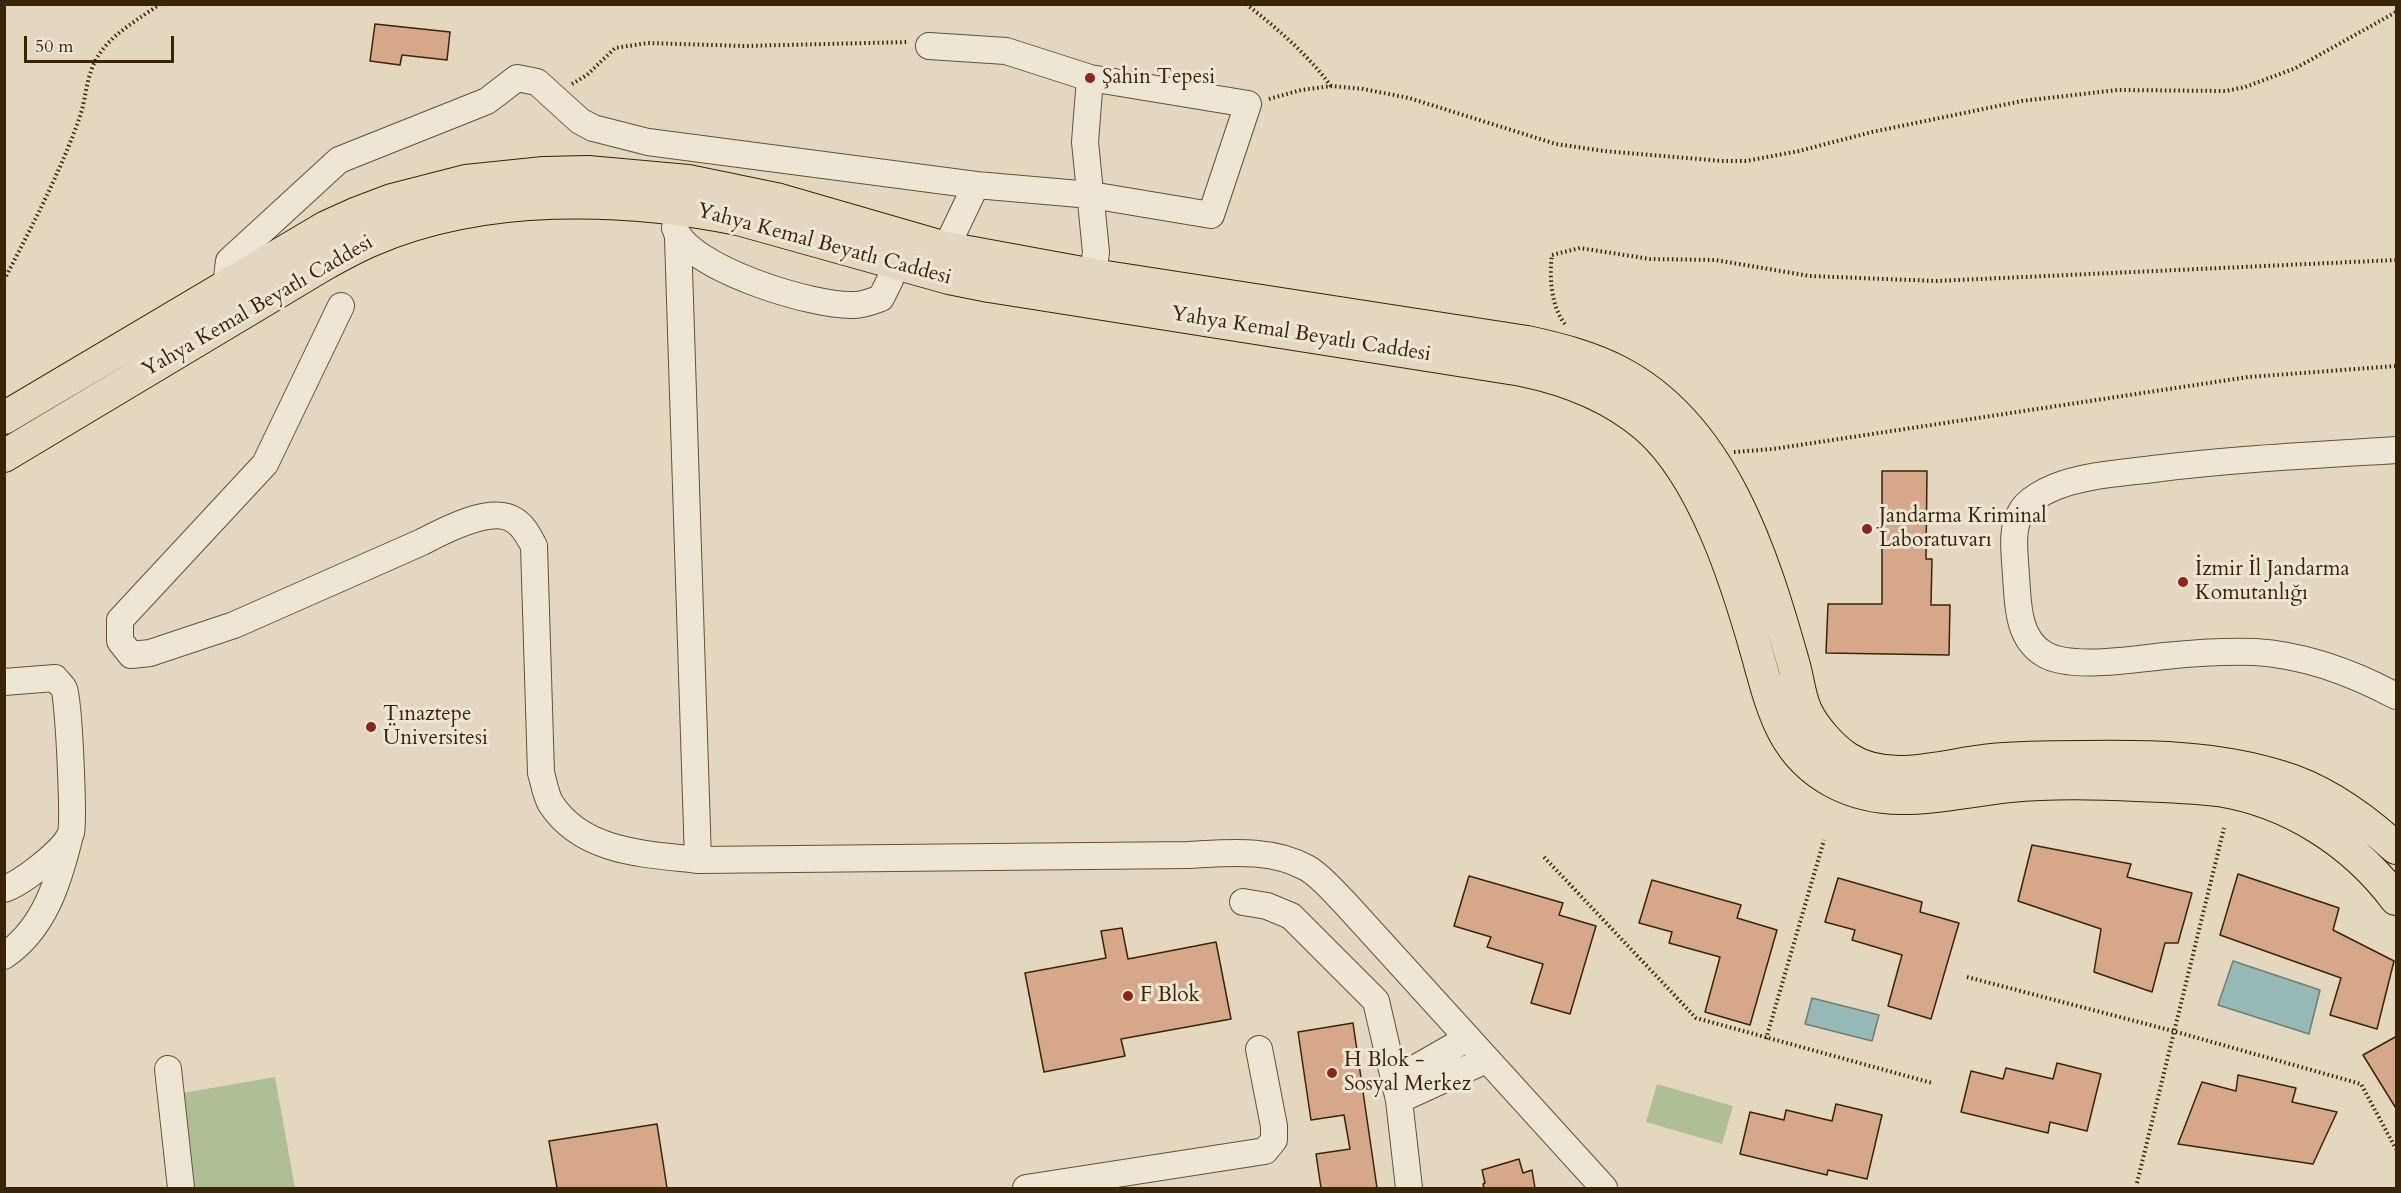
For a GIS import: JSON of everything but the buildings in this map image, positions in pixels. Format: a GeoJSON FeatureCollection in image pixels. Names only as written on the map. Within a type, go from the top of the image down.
{"type":"FeatureCollection","features":[{"type":"Feature","properties":{"kind":"main road","name":"Yahya Kemal Beyatlı Caddesi"},"geometry":{"type":"LineString","coordinates":[[4,418],[326,227],[392,200],[465,181],[544,173],[643,175],[698,182],[780,200],[989,286],[1149,297],[1516,340],[1587,358],[1619,372],[1645,388],[1715,443],[1727,484],[1759,557],[1793,662],[1806,711],[1832,745],[1848,759],[1867,766],[1894,771],[1914,771],[2020,757],[2157,757],[2225,764],[2283,777],[2308,788],[2357,816],[2397,848]]}},
{"type":"Feature","properties":{"kind":"main road","name":"Yahya Kemal Beyatlı Caddesi"},"geometry":{"type":"LineString","coordinates":[[4,456],[323,265],[373,239],[425,222],[504,207],[557,203],[669,207],[897,249],[946,248],[1093,275],[1149,297],[1548,375],[1602,398],[1625,411],[1647,427],[1666,446],[1692,486],[1710,520],[1732,572],[1771,706],[1796,751],[1815,770],[1833,782],[1875,798],[1901,800],[2010,786],[2076,783],[2189,788],[2236,794],[2269,802],[2311,823],[2352,852],[2397,899]]}},
{"type":"Feature","properties":{"kind":"street"},"geometry":{"type":"LineString","coordinates":[[226,286],[229,261],[339,160],[487,101],[517,78],[537,82],[580,121],[593,128],[648,142],[976,185],[1091,195],[1211,215],[1248,104],[1090,78],[1006,51],[929,46]]}},
{"type":"Feature","properties":{"kind":"street"},"geometry":{"type":"LineString","coordinates":[[1090,78],[1085,142],[1096,252],[1093,275]]}},
{"type":"Feature","properties":{"kind":"street"},"geometry":{"type":"LineString","coordinates":[[946,248],[976,185]]}},
{"type":"Feature","properties":{"kind":"street"},"geometry":{"type":"LineString","coordinates":[[669,207],[678,238],[698,860]]}},
{"type":"Feature","properties":{"kind":"street"},"geometry":{"type":"LineString","coordinates":[[678,238],[712,262],[767,289],[826,303],[856,305],[881,298],[890,280],[897,249]]}},
{"type":"Feature","properties":{"kind":"street"},"geometry":{"type":"LineString","coordinates":[[341,306],[265,464],[120,620],[120,641],[131,655],[150,653],[234,625],[422,542],[451,526],[479,518],[506,516],[516,521],[527,533],[534,546],[541,773],[549,802],[562,818],[583,835],[604,845],[630,852],[698,860],[1188,855],[1248,852],[1274,856],[1308,868],[1345,903],[1604,1188]]}},
{"type":"Feature","properties":{"kind":"street"},"geometry":{"type":"LineString","coordinates":[[2397,450],[2174,467],[2100,476],[2056,486],[2041,494],[2022,508],[2014,529],[2018,616],[2028,637],[2043,654],[2065,660],[2106,662],[2214,652],[2255,652],[2291,656],[2364,679],[2397,696]]}},
{"type":"Feature","properties":{"kind":"street"},"geometry":{"type":"LineString","coordinates":[[4,682],[55,678],[64,689],[71,752],[71,833],[59,879],[47,907],[30,933],[4,956]]}},
{"type":"Feature","properties":{"kind":"street"},"geometry":{"type":"LineString","coordinates":[[4,888],[13,886],[37,869],[56,852],[71,833]]}},
{"type":"Feature","properties":{"kind":"street"},"geometry":{"type":"LineString","coordinates":[[1243,902],[1267,906],[1291,916],[1376,1001],[1397,1090],[1408,1188]]}},
{"type":"Feature","properties":{"kind":"street"},"geometry":{"type":"LineString","coordinates":[[1397,1090],[1468,1038]]}},
{"type":"Feature","properties":{"kind":"street"},"geometry":{"type":"LineString","coordinates":[[1026,1188],[1265,1151],[1274,1140],[1274,1126],[1259,1049]]}},
{"type":"Feature","properties":{"kind":"street"},"geometry":{"type":"LineString","coordinates":[[1397,1090],[1486,1060]]}},
{"type":"Feature","properties":{"kind":"street"},"geometry":{"type":"LineString","coordinates":[[168,1069],[182,1188]]}},
{"type":"Feature","properties":{"kind":"path"},"geometry":{"type":"LineString","coordinates":[[4,280],[53,185],[80,119],[86,83],[95,61],[103,48],[160,4]]}},
{"type":"Feature","properties":{"kind":"path"},"geometry":{"type":"LineString","coordinates":[[1246,4],[1285,36],[1314,64],[1332,86]]}},
{"type":"Feature","properties":{"kind":"path"},"geometry":{"type":"LineString","coordinates":[[1248,104],[1301,90],[1332,86],[1363,89],[1409,98],[1556,144],[1651,155],[1746,161],[2022,101],[2117,90],[2226,91],[2245,87],[2296,68],[2397,12]]}},
{"type":"Feature","properties":{"kind":"path"},"geometry":{"type":"LineString","coordinates":[[552,95],[587,75],[615,48],[648,43],[744,46],[900,41],[929,46]]}},
{"type":"Feature","properties":{"kind":"path"},"geometry":{"type":"LineString","coordinates":[[1571,332],[1560,318],[1549,276],[1552,255],[1580,248],[1650,259],[1715,260],[1810,276],[1936,281],[2397,260]]}},
{"type":"Feature","properties":{"kind":"path"},"geometry":{"type":"LineString","coordinates":[[1715,443],[1734,452],[1784,448],[2248,377],[2397,366]]}},
{"type":"Feature","properties":{"kind":"path"},"geometry":{"type":"LineString","coordinates":[[1715,443],[1734,452]]}},
{"type":"Feature","properties":{"kind":"path"},"geometry":{"type":"LineString","coordinates":[[2137,1183],[2224,828]]}},
{"type":"Feature","properties":{"kind":"path"},"geometry":{"type":"LineString","coordinates":[[1766,1039],[1824,840]]}},
{"type":"Feature","properties":{"kind":"path"},"geometry":{"type":"LineString","coordinates":[[1544,857],[1696,1018],[1932,1083]]}},
{"type":"Feature","properties":{"kind":"path"},"geometry":{"type":"LineString","coordinates":[[1967,978],[2173,1031],[2361,1084],[2397,1149]]}},
{"type":"Feature","properties":{"kind":"green space"},"geometry":{"type":"Polygon","coordinates":[[[275,1077],[295,1188],[194,1188],[177,1094],[275,1077]]]}},
{"type":"Feature","properties":{"kind":"green space"},"geometry":{"type":"Polygon","coordinates":[[[1657,1084],[1733,1106],[1722,1144],[1646,1122],[1657,1084]]]}},
{"type":"Feature","properties":{"kind":"water"},"geometry":{"type":"Polygon","coordinates":[[[2233,961],[2320,990],[2309,1034],[2218,1005],[2233,961]]]}},
{"type":"Feature","properties":{"kind":"water"},"geometry":{"type":"Polygon","coordinates":[[[1812,998],[1879,1015],[1872,1041],[1805,1024],[1812,998]]]}},
{"type":"Feature","properties":{"kind":"place","name":"Şahin Tepesi"},"geometry":{"type":"Point","coordinates":[1090,78]}},
{"type":"Feature","properties":{"kind":"place","name":"Jandarma Kriminal Laboratuvarı"},"geometry":{"type":"Point","coordinates":[1867,529]}},
{"type":"Feature","properties":{"kind":"place","name":"İzmir İl Jandarma Komutanlığı"},"geometry":{"type":"Point","coordinates":[2183,582]}},
{"type":"Feature","properties":{"kind":"place","name":"Tınaztepe Üniversitesi"},"geometry":{"type":"Point","coordinates":[371,727]}},
{"type":"Feature","properties":{"kind":"place","name":"F Blok"},"geometry":{"type":"Point","coordinates":[1128,996]}},
{"type":"Feature","properties":{"kind":"place","name":"H Blok - Sosyal Merkez"},"geometry":{"type":"Point","coordinates":[1332,1073]}}]}
